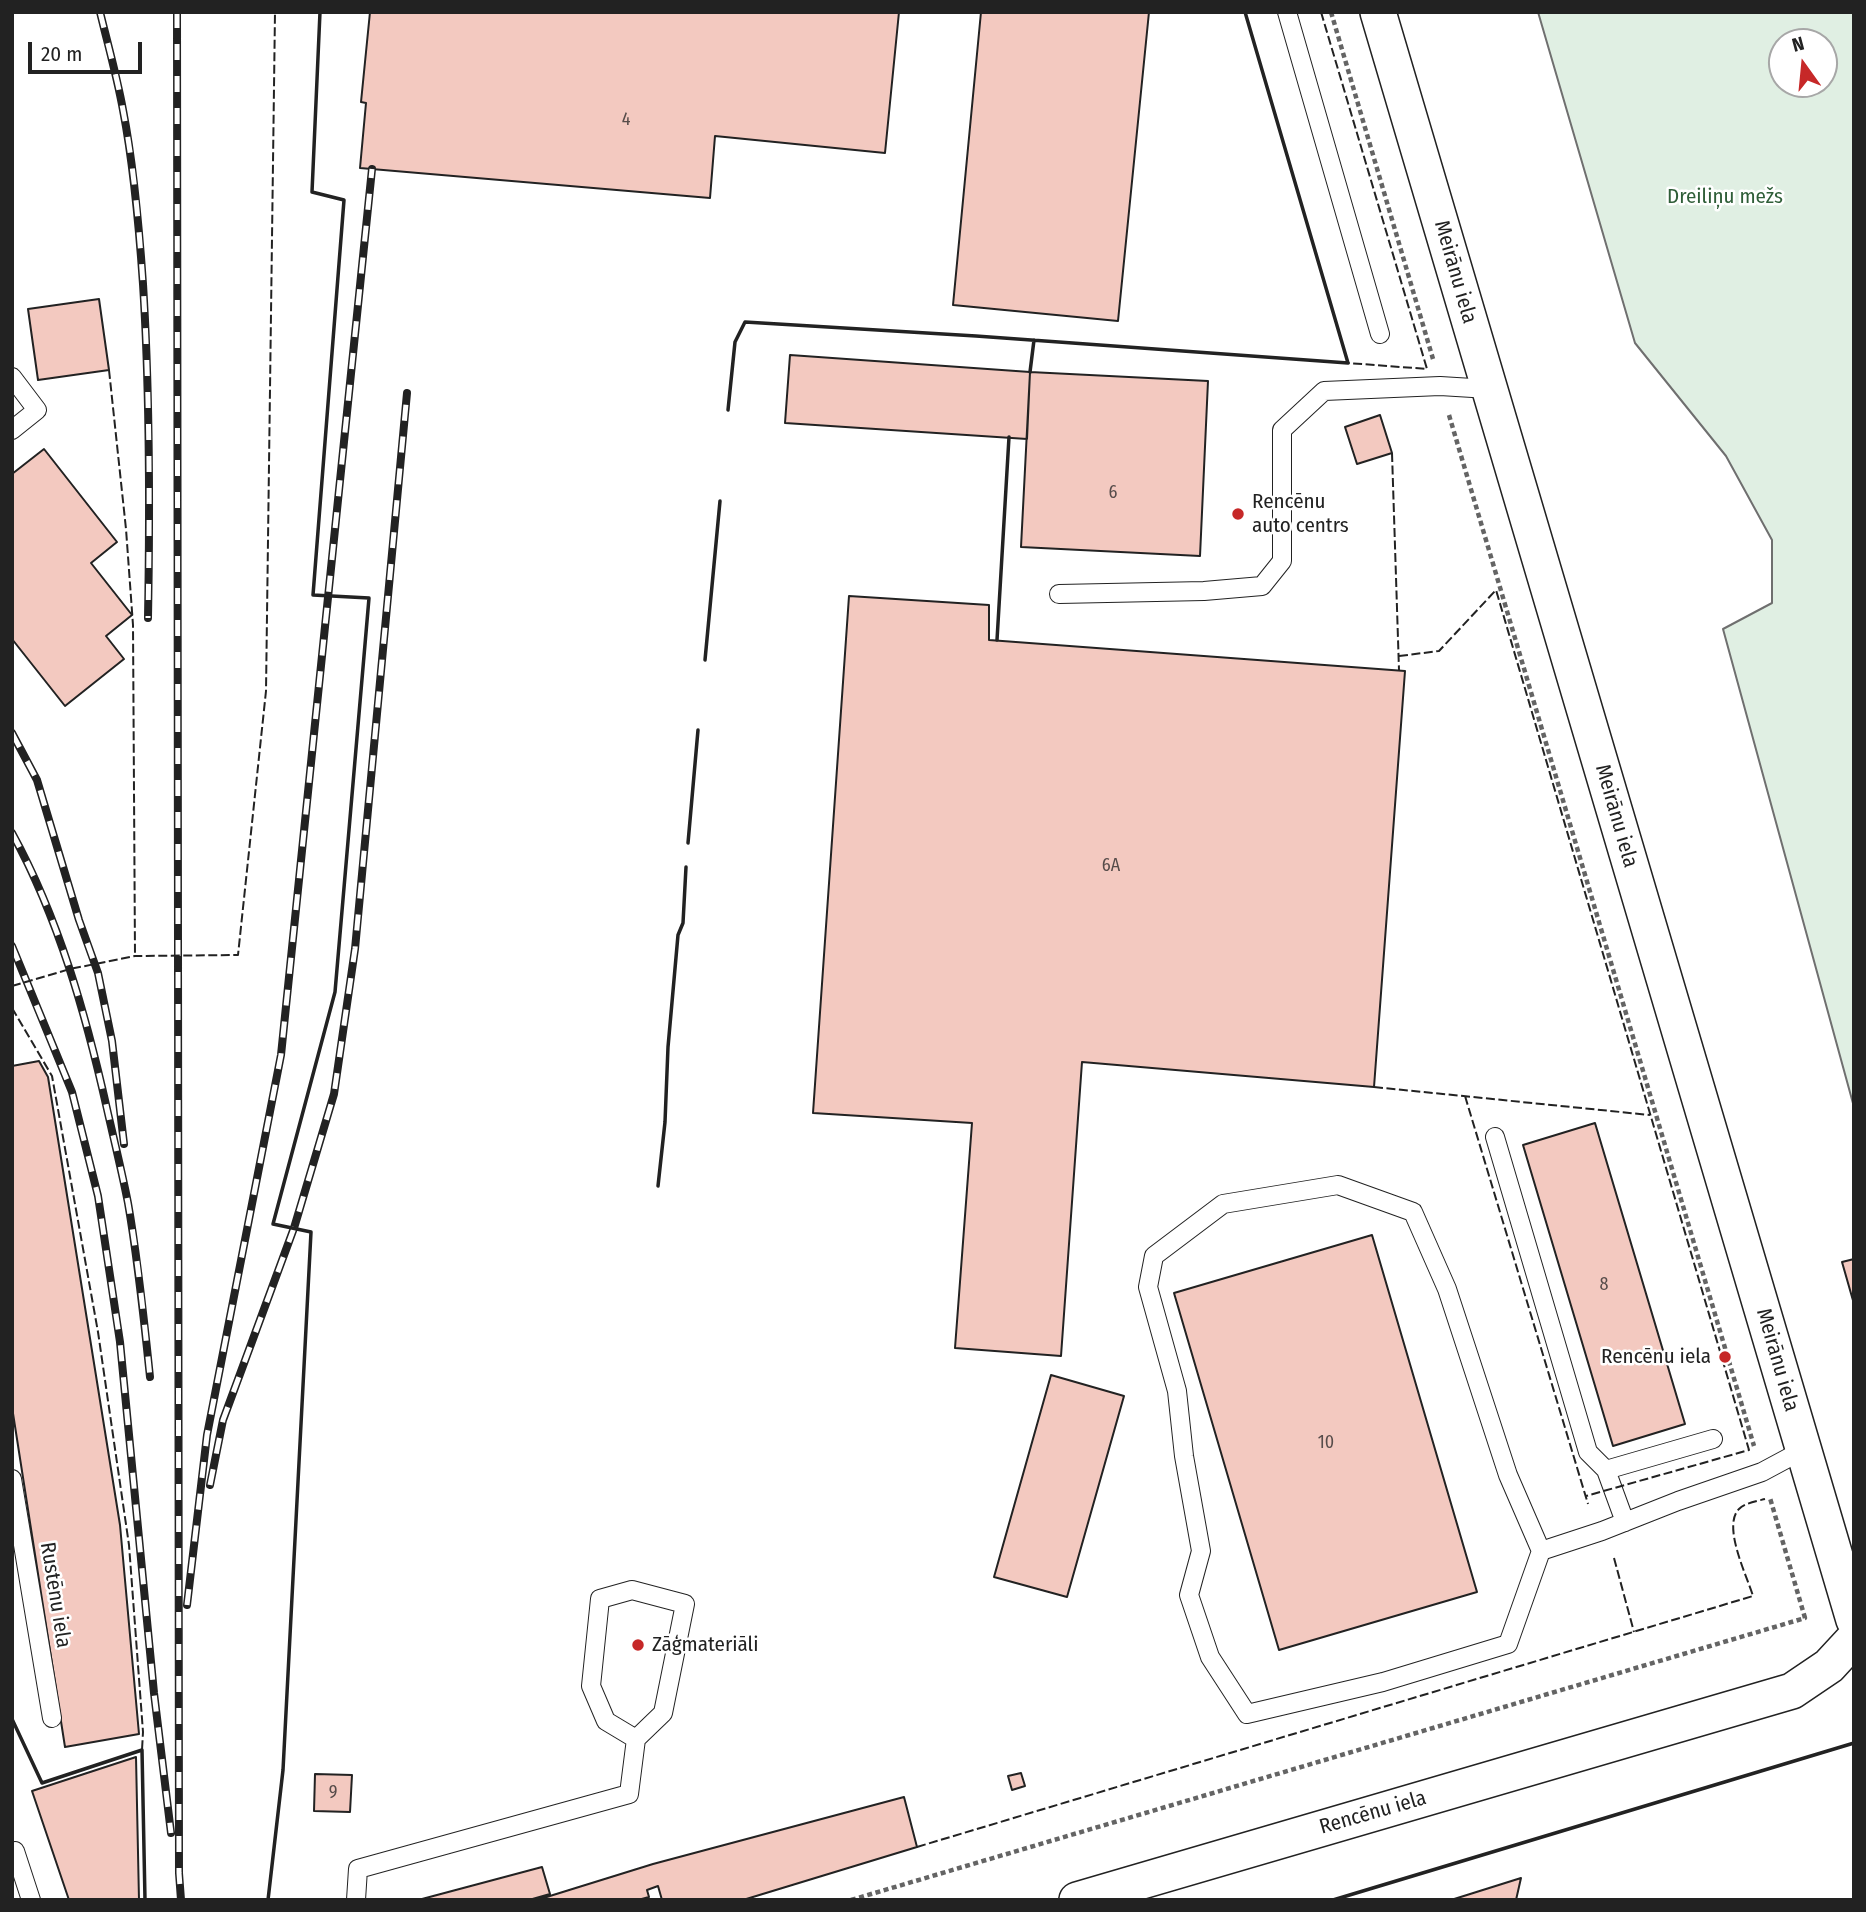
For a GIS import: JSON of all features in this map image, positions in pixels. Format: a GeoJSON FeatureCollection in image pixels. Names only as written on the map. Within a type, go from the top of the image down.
{"type":"FeatureCollection","features":[{"type":"Feature","properties":{"kind":"street","name":"Meirānu iela"},"geometry":{"type":"LineString","coordinates":[[1378,12],[1854,1620]]}},
{"type":"Feature","properties":{"kind":"street","name":"Rencēnu iela"},"geometry":{"type":"LineString","coordinates":[[1089,1898],[1792,1691],[1829,1667],[1854,1639]]}},
{"type":"Feature","properties":{"kind":"lane"},"geometry":{"type":"LineString","coordinates":[[1287,12],[1380,334]]}},
{"type":"Feature","properties":{"kind":"lane"},"geometry":{"type":"LineString","coordinates":[[12,377],[37,410],[12,430]]}},
{"type":"Feature","properties":{"kind":"lane"},"geometry":{"type":"LineString","coordinates":[[1059,594],[1204,591],[1262,586],[1282,561],[1282,430],[1324,391],[1440,386],[1489,389]]}},
{"type":"Feature","properties":{"kind":"lane"},"geometry":{"type":"LineString","coordinates":[[1495,1137],[1588,1452],[1606,1470],[1625,1522]]}},
{"type":"Feature","properties":{"kind":"lane"},"geometry":{"type":"LineString","coordinates":[[1338,1185],[1413,1212],[1447,1289],[1508,1475],[1541,1551],[1508,1644],[1384,1682],[1247,1714],[1210,1657],[1189,1595],[1201,1551],[1184,1455],[1177,1391],[1149,1287],[1154,1256],[1223,1204],[1338,1185]]}},
{"type":"Feature","properties":{"kind":"lane"},"geometry":{"type":"LineString","coordinates":[[1606,1470],[1713,1438]]}},
{"type":"Feature","properties":{"kind":"lane"},"geometry":{"type":"LineString","coordinates":[[1541,1551],[1762,1472],[1803,1450]]}},
{"type":"Feature","properties":{"kind":"lane","name":"Rustēnu iela"},"geometry":{"type":"LineString","coordinates":[[12,1479],[52,1718]]}},
{"type":"Feature","properties":{"kind":"lane"},"geometry":{"type":"LineString","coordinates":[[356,1900],[358,1869],[629,1794],[636,1739],[663,1713],[685,1604],[632,1590],[600,1599],[591,1686],[606,1721],[636,1739]]}},
{"type":"Feature","properties":{"kind":"lane"},"geometry":{"type":"LineString","coordinates":[[12,1852],[15,1851],[31,1900]]}},
{"type":"Feature","properties":{"kind":"green space","name":"Dreiliņu mežs"},"geometry":{"type":"Polygon","coordinates":[[[1538,12],[1854,12],[1854,1107],[1723,629],[1772,603],[1772,540],[1726,456],[1635,343],[1538,12]]]}},
{"type":"Feature","properties":{"kind":"building"},"geometry":{"type":"Polygon","coordinates":[[[370,12],[899,12],[885,153],[715,136],[710,198],[360,168],[366,103],[361,102],[370,12]]]}},
{"type":"Feature","properties":{"kind":"building"},"geometry":{"type":"Polygon","coordinates":[[[981,12],[1149,12],[1118,321],[953,305],[981,12]]]}},
{"type":"Feature","properties":{"kind":"building"},"geometry":{"type":"Polygon","coordinates":[[[99,299],[109,370],[38,380],[28,309],[99,299]]]}},
{"type":"Feature","properties":{"kind":"building"},"geometry":{"type":"Polygon","coordinates":[[[790,355],[1030,372],[1027,439],[785,423],[790,355]]]}},
{"type":"Feature","properties":{"kind":"building"},"geometry":{"type":"Polygon","coordinates":[[[1030,372],[1208,381],[1200,556],[1021,547],[1030,372]]]}},
{"type":"Feature","properties":{"kind":"building"},"geometry":{"type":"Polygon","coordinates":[[[1380,415],[1392,453],[1357,464],[1345,427],[1380,415]]]}},
{"type":"Feature","properties":{"kind":"building"},"geometry":{"type":"Polygon","coordinates":[[[44,449],[117,542],[91,563],[132,615],[106,636],[124,659],[65,706],[12,639],[12,474],[44,449]]]}},
{"type":"Feature","properties":{"kind":"building"},"geometry":{"type":"Polygon","coordinates":[[[849,596],[989,605],[989,640],[1405,671],[1374,1087],[1082,1062],[1061,1356],[955,1348],[972,1123],[813,1113],[849,596]]]}},
{"type":"Feature","properties":{"kind":"building"},"geometry":{"type":"Polygon","coordinates":[[[39,1061],[48,1077],[120,1525],[139,1734],[65,1747],[12,1407],[12,1066],[39,1061]]]}},
{"type":"Feature","properties":{"kind":"building"},"geometry":{"type":"Polygon","coordinates":[[[1595,1123],[1685,1424],[1613,1446],[1523,1145],[1595,1123]]]}},
{"type":"Feature","properties":{"kind":"building"},"geometry":{"type":"Polygon","coordinates":[[[1372,1235],[1477,1592],[1279,1650],[1174,1293],[1372,1235]]]}},
{"type":"Feature","properties":{"kind":"building"},"geometry":{"type":"Polygon","coordinates":[[[1854,1259],[1854,1304],[1842,1262],[1854,1259]]]}},
{"type":"Feature","properties":{"kind":"building"},"geometry":{"type":"Polygon","coordinates":[[[1051,1375],[1124,1396],[1067,1597],[994,1577],[1051,1375]]]}},
{"type":"Feature","properties":{"kind":"building"},"geometry":{"type":"Polygon","coordinates":[[[136,1757],[139,1900],[69,1900],[32,1791],[136,1757]]]}},
{"type":"Feature","properties":{"kind":"building"},"geometry":{"type":"Polygon","coordinates":[[[1021,1773],[1025,1786],[1012,1790],[1008,1776],[1021,1773]]]}},
{"type":"Feature","properties":{"kind":"building"},"geometry":{"type":"Polygon","coordinates":[[[315,1774],[352,1775],[350,1812],[314,1811],[315,1774]]]}},
{"type":"Feature","properties":{"kind":"building"},"geometry":{"type":"Polygon","coordinates":[[[904,1797],[917,1847],[743,1900],[662,1900],[658,1886],[647,1890],[649,1897],[638,1900],[537,1900],[653,1864],[904,1797]]]}},
{"type":"Feature","properties":{"kind":"building"},"geometry":{"type":"Polygon","coordinates":[[[542,1867],[550,1894],[529,1900],[422,1899],[542,1867]]]}},
{"type":"Feature","properties":{"kind":"building"},"geometry":{"type":"Polygon","coordinates":[[[1521,1878],[1516,1900],[1451,1900],[1521,1878]]]}},
{"type":"Feature","properties":{"kind":"railway"},"geometry":{"type":"LineString","coordinates":[[100,12],[127,131],[140,240],[148,409],[148,618]]}},
{"type":"Feature","properties":{"kind":"railway"},"geometry":{"type":"LineString","coordinates":[[177,12],[181,1900]]}},
{"type":"Feature","properties":{"kind":"railway"},"geometry":{"type":"LineString","coordinates":[[187,1605],[207,1435],[281,1055],[372,169]]}},
{"type":"Feature","properties":{"kind":"railway"},"geometry":{"type":"LineString","coordinates":[[210,1485],[223,1420],[294,1228],[334,1094],[355,949],[407,393]]}},
{"type":"Feature","properties":{"kind":"railway"},"geometry":{"type":"LineString","coordinates":[[12,733],[37,780],[79,920],[98,973],[112,1041],[124,1144]]}},
{"type":"Feature","properties":{"kind":"railway"},"geometry":{"type":"LineString","coordinates":[[12,833],[57,933],[90,1038],[128,1203],[150,1377]]}},
{"type":"Feature","properties":{"kind":"railway"},"geometry":{"type":"LineString","coordinates":[[12,946],[72,1092],[98,1196],[120,1342],[154,1693],[171,1833]]}},
{"type":"Feature","properties":{"kind":"fence"},"geometry":{"type":"LineString","coordinates":[[12,986],[70,969],[135,956],[238,955],[266,691],[275,12]]}},
{"type":"Feature","properties":{"kind":"fence"},"geometry":{"type":"LineString","coordinates":[[1321,12],[1427,369],[1348,363]]}},
{"type":"Feature","properties":{"kind":"fence"},"geometry":{"type":"LineString","coordinates":[[109,370],[133,625],[135,956]]}},
{"type":"Feature","properties":{"kind":"fence"},"geometry":{"type":"LineString","coordinates":[[1392,453],[1399,670]]}},
{"type":"Feature","properties":{"kind":"fence"},"geometry":{"type":"LineString","coordinates":[[1399,656],[1439,651],[1496,590],[1749,1450],[1586,1496]]}},
{"type":"Feature","properties":{"kind":"fence"},"geometry":{"type":"LineString","coordinates":[[12,1008],[52,1076],[98,1332],[129,1545],[143,1732],[142,1750]]}},
{"type":"Feature","properties":{"kind":"fence"},"geometry":{"type":"LineString","coordinates":[[1374,1087],[1650,1115]]}},
{"type":"Feature","properties":{"kind":"fence"},"geometry":{"type":"LineString","coordinates":[[1465,1096],[1588,1504]]}},
{"type":"Feature","properties":{"kind":"fence"},"geometry":{"type":"LineString","coordinates":[[917,1847],[1753,1596],[1734,1539],[1734,1517],[1739,1509],[1765,1499]]}},
{"type":"Feature","properties":{"kind":"fence"},"geometry":{"type":"LineString","coordinates":[[1614,1558],[1634,1632]]}},
{"type":"Feature","properties":{"kind":"wall"},"geometry":{"type":"LineString","coordinates":[[268,1900],[283,1770],[311,1232],[273,1224],[335,992],[369,598],[313,595],[344,200],[312,192],[320,12]]}},
{"type":"Feature","properties":{"kind":"wall"},"geometry":{"type":"LineString","coordinates":[[728,410],[735,342],[745,322],[1348,363],[1245,12]]}},
{"type":"Feature","properties":{"kind":"wall"},"geometry":{"type":"LineString","coordinates":[[1030,372],[1034,340]]}},
{"type":"Feature","properties":{"kind":"wall"},"geometry":{"type":"LineString","coordinates":[[997,640],[1009,437]]}},
{"type":"Feature","properties":{"kind":"wall"},"geometry":{"type":"LineString","coordinates":[[705,660],[720,501]]}},
{"type":"Feature","properties":{"kind":"wall"},"geometry":{"type":"LineString","coordinates":[[688,843],[698,730]]}},
{"type":"Feature","properties":{"kind":"wall"},"geometry":{"type":"LineString","coordinates":[[658,1186],[665,1122],[668,1047],[678,935],[683,923],[686,867]]}},
{"type":"Feature","properties":{"kind":"wall"},"geometry":{"type":"LineString","coordinates":[[12,1719],[42,1783],[142,1750],[145,1900]]}},
{"type":"Feature","properties":{"kind":"wall"},"geometry":{"type":"LineString","coordinates":[[1333,1900],[1854,1743]]}},
{"type":"Feature","properties":{"kind":"place","name":"Rencēnu auto centrs"},"geometry":{"type":"Point","coordinates":[1238,514]}},
{"type":"Feature","properties":{"kind":"place","name":"Rencēnu iela"},"geometry":{"type":"Point","coordinates":[1725,1357]}},
{"type":"Feature","properties":{"kind":"place","name":"Zāģmateriāli"},"geometry":{"type":"Point","coordinates":[638,1645]}}]}
